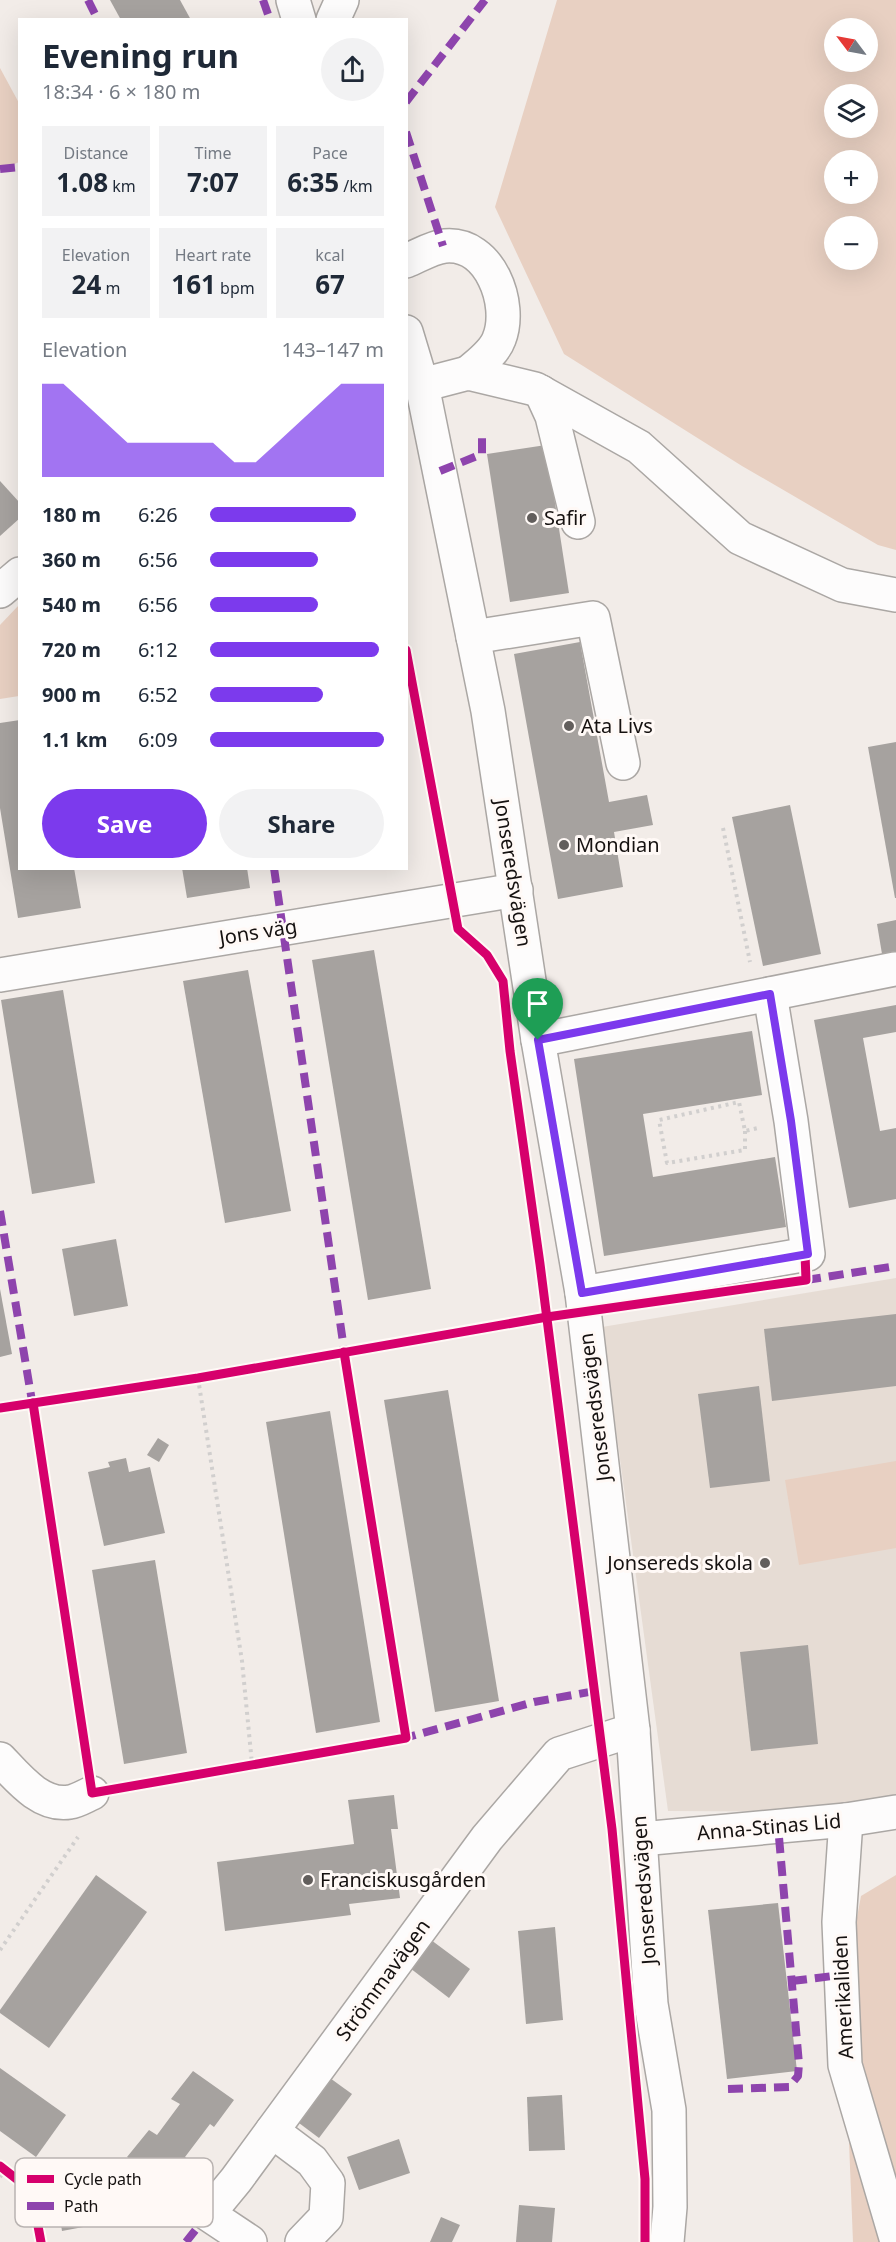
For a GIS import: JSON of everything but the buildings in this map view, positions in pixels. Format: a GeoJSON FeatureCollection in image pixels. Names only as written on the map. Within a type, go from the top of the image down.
{"type":"FeatureCollection","features":[{"type":"Feature","properties":{"kind":"street"},"geometry":{"type":"LineString","coordinates":[[293,0],[298,18]]}},
{"type":"Feature","properties":{"kind":"street"},"geometry":{"type":"LineString","coordinates":[[334,18],[342,0]]}},
{"type":"Feature","properties":{"kind":"street"},"geometry":{"type":"LineString","coordinates":[[408,260],[443,246],[458,246],[472,252],[488,267],[500,288],[505,316],[499,341],[489,354],[468,373],[422,385]]}},
{"type":"Feature","properties":{"kind":"street","name":"Jonseredsvägen"},"geometry":{"type":"LineString","coordinates":[[408,339],[422,385],[488,711],[538,1040],[582,1293],[633,1730],[651,2004],[669,2110],[670,2207],[667,2242]]}},
{"type":"Feature","properties":{"kind":"street"},"geometry":{"type":"LineString","coordinates":[[468,373],[541,392],[639,447],[740,538],[842,585],[896,595]]}},
{"type":"Feature","properties":{"kind":"street"},"geometry":{"type":"LineString","coordinates":[[541,392],[552,416],[578,522]]}},
{"type":"Feature","properties":{"kind":"street"},"geometry":{"type":"LineString","coordinates":[[0,591],[18,576]]}},
{"type":"Feature","properties":{"kind":"street"},"geometry":{"type":"LineString","coordinates":[[473,637],[593,618],[623,763]]}},
{"type":"Feature","properties":{"kind":"street","name":"Jons väg"},"geometry":{"type":"LineString","coordinates":[[0,975],[516,890]]}},
{"type":"Feature","properties":{"kind":"street"},"geometry":{"type":"LineString","coordinates":[[538,1040],[895,969]]}},
{"type":"Feature","properties":{"kind":"street"},"geometry":{"type":"LineString","coordinates":[[582,1293],[808,1254],[791,1121],[764,996]]}},
{"type":"Feature","properties":{"kind":"street","name":"Strömmavägen"},"geometry":{"type":"LineString","coordinates":[[213,2206],[272,2131],[488,1838],[559,1754],[633,1730]]}},
{"type":"Feature","properties":{"kind":"street"},"geometry":{"type":"LineString","coordinates":[[0,1759],[21,1781],[49,1802],[70,1802],[92,1793]]}},
{"type":"Feature","properties":{"kind":"street","name":"Anna-Stinas Lid"},"geometry":{"type":"LineString","coordinates":[[641,1839],[846,1820],[896,1812]]}},
{"type":"Feature","properties":{"kind":"street","name":"Amerikaliden"},"geometry":{"type":"LineString","coordinates":[[846,1820],[839,1922],[845,2065],[896,2238]]}},
{"type":"Feature","properties":{"kind":"street"},"geometry":{"type":"LineString","coordinates":[[272,2131],[312,2161],[328,2182],[326,2217],[302,2242]]}},
{"type":"Feature","properties":{"kind":"street","name":"Strömmavägen"},"geometry":{"type":"LineString","coordinates":[[213,2218],[250,2242]]}},
{"type":"Feature","properties":{"kind":"path"},"geometry":{"type":"LineString","coordinates":[[723,828],[764,996]]}},
{"type":"Feature","properties":{"kind":"path"},"geometry":{"type":"LineString","coordinates":[[740,1102],[745,1131],[745,1150],[667,1163],[659,1120],[740,1102]]}},
{"type":"Feature","properties":{"kind":"path"},"geometry":{"type":"LineString","coordinates":[[745,1131],[791,1121]]}},
{"type":"Feature","properties":{"kind":"path"},"geometry":{"type":"LineString","coordinates":[[198,1378],[242,1661],[252,1764]]}},
{"type":"Feature","properties":{"kind":"path"},"geometry":{"type":"LineString","coordinates":[[0,1950],[82,1830],[92,1793]]}},
{"type":"Feature","properties":{"kind":"path"},"geometry":{"type":"LineString","coordinates":[[0,2177],[5,2170]]}},
{"type":"Feature","properties":{"kind":"shaded area"},"geometry":{"type":"Polygon","coordinates":[[[557,0],[896,0],[896,550],[878,545],[742,466],[564,354],[495,207],[557,0]]]}},
{"type":"Feature","properties":{"kind":"shaded area"},"geometry":{"type":"Polygon","coordinates":[[[0,68],[18,101],[18,162],[8,167],[0,167],[0,68]]]}},
{"type":"Feature","properties":{"kind":"shaded area"},"geometry":{"type":"Polygon","coordinates":[[[18,606],[18,696],[0,699],[0,625],[18,606]]]}},
{"type":"Feature","properties":{"kind":"shaded area","name":"Jonsereds skola"},"geometry":{"type":"Polygon","coordinates":[[[896,1278],[896,1798],[831,1812],[668,1811],[602,1327],[896,1278]]]}},
{"type":"Feature","properties":{"kind":"shaded area"},"geometry":{"type":"Polygon","coordinates":[[[896,1461],[896,1548],[799,1565],[785,1480],[896,1461]]]}},
{"type":"Feature","properties":{"kind":"shaded area"},"geometry":{"type":"Polygon","coordinates":[[[896,1875],[896,2242],[853,2242],[843,1992],[861,1896],[896,1875]]]}},
{"type":"Feature","properties":{"kind":"marked path"},"geometry":{"type":"LineString","coordinates":[[88,0],[97,18]]}},
{"type":"Feature","properties":{"kind":"marked path"},"geometry":{"type":"LineString","coordinates":[[263,0],[269,18]]}},
{"type":"Feature","properties":{"kind":"marked path"},"geometry":{"type":"LineString","coordinates":[[408,99],[485,0]]}},
{"type":"Feature","properties":{"kind":"marked path"},"geometry":{"type":"LineString","coordinates":[[408,138],[443,246]]}},
{"type":"Feature","properties":{"kind":"marked path"},"geometry":{"type":"LineString","coordinates":[[0,169],[18,167]]}},
{"type":"Feature","properties":{"kind":"marked path"},"geometry":{"type":"LineString","coordinates":[[440,471],[482,454],[482,434]]}},
{"type":"Feature","properties":{"kind":"marked path"},"geometry":{"type":"LineString","coordinates":[[274,870],[345,1356]]}},
{"type":"Feature","properties":{"kind":"marked path"},"geometry":{"type":"LineString","coordinates":[[0,1211],[33,1407]]}},
{"type":"Feature","properties":{"kind":"marked path"},"geometry":{"type":"LineString","coordinates":[[806,1280],[896,1266]]}},
{"type":"Feature","properties":{"kind":"marked path"},"geometry":{"type":"LineString","coordinates":[[401,1739],[534,1702],[595,1691]]}},
{"type":"Feature","properties":{"kind":"marked path"},"geometry":{"type":"LineString","coordinates":[[728,2089],[789,2087],[798,2076],[799,2064],[778,1826]]}},
{"type":"Feature","properties":{"kind":"marked path"},"geometry":{"type":"LineString","coordinates":[[792,1981],[841,1975]]}},
{"type":"Feature","properties":{"kind":"marked path"},"geometry":{"type":"LineString","coordinates":[[186,2242],[198,2227]]}},
{"type":"Feature","properties":{"kind":"cycle path"},"geometry":{"type":"LineString","coordinates":[[408,661],[458,929],[487,955],[503,981],[510,1051],[540,1264],[612,1829],[645,2179],[645,2242]]}},
{"type":"Feature","properties":{"kind":"cycle path"},"geometry":{"type":"LineString","coordinates":[[0,1408],[198,1378],[547,1317],[806,1280],[805,1254]]}},
{"type":"Feature","properties":{"kind":"cycle path"},"geometry":{"type":"LineString","coordinates":[[33,1403],[92,1793],[406,1738],[344,1352]]}},
{"type":"Feature","properties":{"kind":"cycle path"},"geometry":{"type":"LineString","coordinates":[[0,2166],[15,2178]]}},
{"type":"Feature","properties":{"kind":"cycle path"},"geometry":{"type":"LineString","coordinates":[[38,2227],[41,2242]]}},
{"type":"Feature","properties":{"kind":"place","name":"Safir"},"geometry":{"type":"Point","coordinates":[532,518]}},
{"type":"Feature","properties":{"kind":"place","name":"Ata Livs"},"geometry":{"type":"Point","coordinates":[569,726]}},
{"type":"Feature","properties":{"kind":"place","name":"Mondian"},"geometry":{"type":"Point","coordinates":[564,845]}},
{"type":"Feature","properties":{"kind":"place","name":"Jonsereds skola"},"geometry":{"type":"Point","coordinates":[765,1563]}},
{"type":"Feature","properties":{"kind":"place","name":"Franciskusgården"},"geometry":{"type":"Point","coordinates":[308,1880]}},
{"type":"Feature","properties":{"kind":"route"},"geometry":{"type":"LineString","coordinates":[[770,994],[791,1121],[808,1254],[582,1293],[538,1040],[770,994]]}}]}
